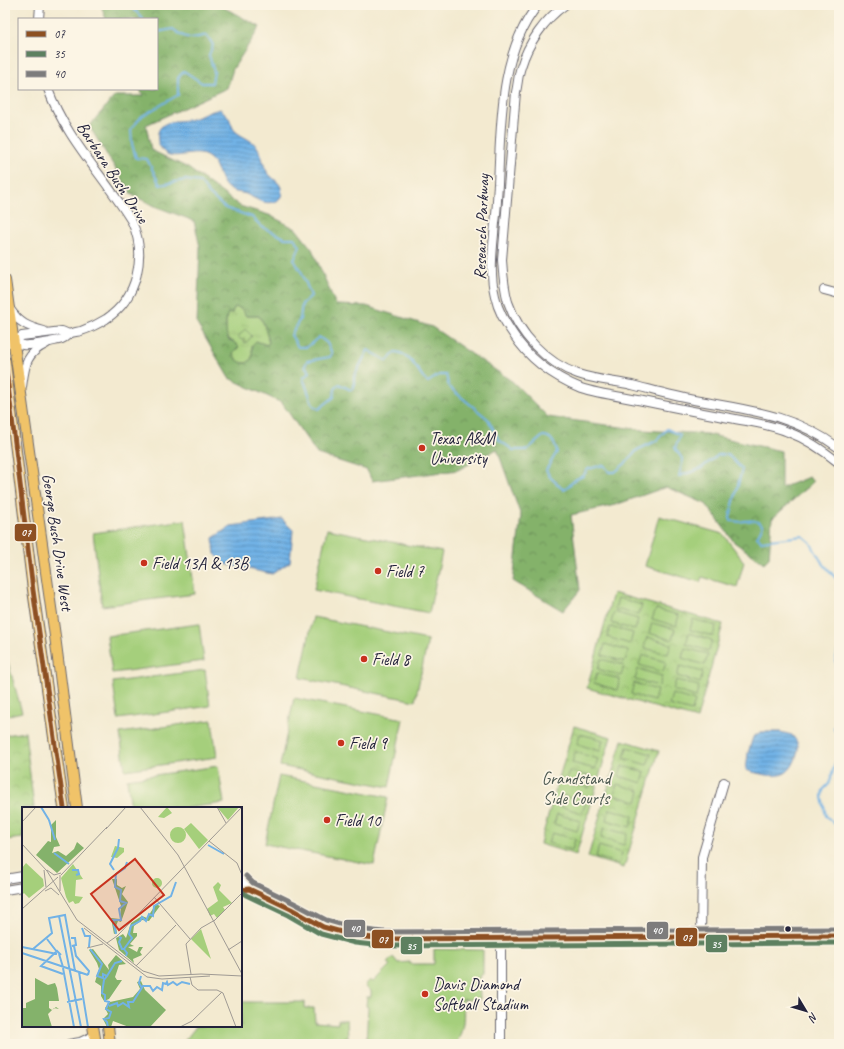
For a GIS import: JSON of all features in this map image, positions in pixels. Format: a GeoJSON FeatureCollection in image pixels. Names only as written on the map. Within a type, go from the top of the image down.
{"type":"FeatureCollection","features":[{"type":"Feature","properties":{"kind":"main road","name":"George Bush Drive West"},"geometry":{"type":"LineString","coordinates":[[5,280],[9,307],[9,342],[21,396],[78,807]]}},
{"type":"Feature","properties":{"kind":"main road","name":"George Bush Drive West"},"geometry":{"type":"LineString","coordinates":[[5,361],[32,582],[64,807]]}},
{"type":"Feature","properties":{"kind":"main road"},"geometry":{"type":"LineString","coordinates":[[108,1027],[110,1044]]}},
{"type":"Feature","properties":{"kind":"street"},"geometry":{"type":"LineString","coordinates":[[39,18],[40,5]]}},
{"type":"Feature","properties":{"kind":"street","name":"Research Parkway"},"geometry":{"type":"LineString","coordinates":[[538,5],[518,38],[510,64],[503,97],[496,220],[492,255],[492,276],[495,297],[502,317],[518,342],[532,358],[551,372],[582,388],[700,413],[764,424],[787,431],[807,440],[839,463]]}},
{"type":"Feature","properties":{"kind":"street","name":"Research Parkway"},"geometry":{"type":"LineString","coordinates":[[565,5],[535,36],[521,68],[516,92],[502,260],[503,282],[509,303],[517,321],[529,340],[541,353],[558,364],[583,376],[626,384],[703,402],[768,414],[789,420],[812,431],[839,448]]}},
{"type":"Feature","properties":{"kind":"street","name":"Barbara Bush Drive"},"geometry":{"type":"LineString","coordinates":[[9,342],[24,345],[51,342],[62,339],[69,334],[89,328],[114,313],[126,300],[138,274],[140,255],[138,237],[132,222],[68,131],[56,109],[48,90]]}},
{"type":"Feature","properties":{"kind":"street"},"geometry":{"type":"LineString","coordinates":[[496,220],[505,222]]}},
{"type":"Feature","properties":{"kind":"street"},"geometry":{"type":"LineString","coordinates":[[824,290],[839,294]]}},
{"type":"Feature","properties":{"kind":"street"},"geometry":{"type":"LineString","coordinates":[[9,307],[16,318],[23,324],[49,332]]}},
{"type":"Feature","properties":{"kind":"street","name":"Barbara Bush Drive"},"geometry":{"type":"LineString","coordinates":[[9,342],[22,336],[49,332],[62,331],[69,334]]}},
{"type":"Feature","properties":{"kind":"street"},"geometry":{"type":"LineString","coordinates":[[21,396],[26,362],[31,354],[37,349],[51,342]]}},
{"type":"Feature","properties":{"kind":"street"},"geometry":{"type":"LineString","coordinates":[[700,413],[703,402]]}},
{"type":"Feature","properties":{"kind":"street"},"geometry":{"type":"LineString","coordinates":[[807,440],[812,431]]}},
{"type":"Feature","properties":{"kind":"street"},"geometry":{"type":"LineString","coordinates":[[701,937],[702,857],[724,782]]}},
{"type":"Feature","properties":{"kind":"street"},"geometry":{"type":"LineString","coordinates":[[5,879],[22,876]]}},
{"type":"Feature","properties":{"kind":"street"},"geometry":{"type":"LineString","coordinates":[[5,890],[22,887]]}},
{"type":"Feature","properties":{"kind":"street"},"geometry":{"type":"LineString","coordinates":[[245,890],[291,909],[324,927],[356,936],[390,939],[839,936]]}},
{"type":"Feature","properties":{"kind":"street"},"geometry":{"type":"LineString","coordinates":[[501,938],[501,1044]]}},
{"type":"Feature","properties":{"kind":"street"},"geometry":{"type":"LineString","coordinates":[[69,1044],[80,1042],[95,1035]]}},
{"type":"Feature","properties":{"kind":"green space"},"geometry":{"type":"Polygon","coordinates":[[[101,5],[219,5],[260,27],[233,69],[227,88],[146,125],[151,150],[188,168],[240,206],[269,215],[296,229],[312,249],[336,305],[366,306],[432,327],[513,382],[548,417],[643,430],[707,434],[781,451],[781,488],[809,477],[813,482],[772,519],[769,558],[764,563],[734,542],[706,504],[666,487],[615,505],[571,515],[580,590],[563,611],[513,581],[521,516],[497,449],[458,470],[372,481],[367,470],[317,454],[282,403],[229,378],[197,324],[200,247],[194,221],[157,207],[132,195],[89,126],[115,96],[143,96],[140,90],[158,90],[158,18],[106,18],[101,5]],[[236,307],[232,313],[228,313],[226,319],[226,331],[229,340],[234,342],[239,347],[233,353],[234,356],[240,362],[246,363],[252,358],[252,345],[256,341],[267,345],[269,342],[264,324],[259,316],[246,316],[240,308],[236,307]]]}},
{"type":"Feature","properties":{"kind":"green space"},"geometry":{"type":"Polygon","coordinates":[[[236,307],[241,309],[246,316],[259,316],[264,324],[269,342],[267,345],[256,341],[252,345],[252,358],[246,363],[240,362],[234,356],[233,353],[237,349],[234,342],[230,340],[226,334],[226,316],[236,307]]]}},
{"type":"Feature","properties":{"kind":"green space"},"geometry":{"type":"Polygon","coordinates":[[[245,329],[252,336],[246,343],[238,337],[245,329]]]}},
{"type":"Feature","properties":{"kind":"green space"},"geometry":{"type":"Polygon","coordinates":[[[659,516],[723,534],[744,562],[737,587],[702,577],[700,582],[645,566],[659,516]]]}},
{"type":"Feature","properties":{"kind":"green space","name":"Field 13A & 13B"},"geometry":{"type":"Polygon","coordinates":[[[185,520],[195,594],[102,606],[93,533],[185,520]]]}},
{"type":"Feature","properties":{"kind":"green space","name":"Field 7"},"geometry":{"type":"Polygon","coordinates":[[[327,529],[442,552],[429,613],[314,590],[327,529]]]}},
{"type":"Feature","properties":{"kind":"green space"},"geometry":{"type":"Polygon","coordinates":[[[613,593],[723,624],[697,719],[587,688],[613,593]]]}},
{"type":"Feature","properties":{"kind":"green space"},"geometry":{"type":"Polygon","coordinates":[[[618,598],[642,605],[638,615],[615,609],[618,598]]]}},
{"type":"Feature","properties":{"kind":"green space"},"geometry":{"type":"Polygon","coordinates":[[[656,609],[679,615],[676,626],[652,619],[656,609]]]}},
{"type":"Feature","properties":{"kind":"green space"},"geometry":{"type":"Polygon","coordinates":[[[614,612],[638,619],[635,630],[611,623],[614,612]]]}},
{"type":"Feature","properties":{"kind":"green space","name":"Field 8"},"geometry":{"type":"Polygon","coordinates":[[[313,617],[428,640],[415,701],[300,678],[313,617]]]}},
{"type":"Feature","properties":{"kind":"green space"},"geometry":{"type":"Polygon","coordinates":[[[693,619],[716,626],[713,636],[690,630],[693,619]]]}},
{"type":"Feature","properties":{"kind":"green space"},"geometry":{"type":"Polygon","coordinates":[[[652,623],[675,629],[672,640],[649,633],[652,623]]]}},
{"type":"Feature","properties":{"kind":"green space"},"geometry":{"type":"Polygon","coordinates":[[[199,624],[204,661],[112,673],[107,636],[199,624]]]}},
{"type":"Feature","properties":{"kind":"green space"},"geometry":{"type":"Polygon","coordinates":[[[610,627],[633,633],[630,644],[607,637],[610,627]]]}},
{"type":"Feature","properties":{"kind":"green space"},"geometry":{"type":"Polygon","coordinates":[[[689,633],[712,640],[709,651],[686,644],[689,633]]]}},
{"type":"Feature","properties":{"kind":"green space"},"geometry":{"type":"Polygon","coordinates":[[[647,637],[671,644],[668,654],[644,648],[647,637]]]}},
{"type":"Feature","properties":{"kind":"green space"},"geometry":{"type":"Polygon","coordinates":[[[605,644],[628,651],[625,662],[602,655],[605,644]]]}},
{"type":"Feature","properties":{"kind":"green space"},"geometry":{"type":"Polygon","coordinates":[[[685,648],[708,654],[705,665],[682,658],[685,648]]]}},
{"type":"Feature","properties":{"kind":"green space"},"geometry":{"type":"Polygon","coordinates":[[[5,652],[22,712],[5,716],[5,652]]]}},
{"type":"Feature","properties":{"kind":"green space"},"geometry":{"type":"Polygon","coordinates":[[[642,655],[666,662],[663,672],[639,665],[642,655]]]}},
{"type":"Feature","properties":{"kind":"green space"},"geometry":{"type":"Polygon","coordinates":[[[601,659],[624,665],[621,676],[598,669],[601,659]]]}},
{"type":"Feature","properties":{"kind":"green space"},"geometry":{"type":"Polygon","coordinates":[[[680,666],[703,672],[700,683],[677,676],[680,666]]]}},
{"type":"Feature","properties":{"kind":"green space"},"geometry":{"type":"Polygon","coordinates":[[[638,669],[662,676],[659,686],[635,680],[638,669]]]}},
{"type":"Feature","properties":{"kind":"green space"},"geometry":{"type":"Polygon","coordinates":[[[205,670],[210,706],[118,719],[113,682],[205,670]]]}},
{"type":"Feature","properties":{"kind":"green space"},"geometry":{"type":"Polygon","coordinates":[[[597,673],[620,679],[617,690],[594,683],[597,673]]]}},
{"type":"Feature","properties":{"kind":"green space"},"geometry":{"type":"Polygon","coordinates":[[[676,680],[699,686],[696,697],[673,690],[676,680]]]}},
{"type":"Feature","properties":{"kind":"green space"},"geometry":{"type":"Polygon","coordinates":[[[634,683],[657,690],[654,701],[631,694],[634,683]]]}},
{"type":"Feature","properties":{"kind":"green space"},"geometry":{"type":"Polygon","coordinates":[[[672,694],[695,701],[692,711],[669,705],[672,694]]]}},
{"type":"Feature","properties":{"kind":"green space","name":"Field 9"},"geometry":{"type":"Polygon","coordinates":[[[294,698],[403,719],[389,787],[280,766],[294,698]]]}},
{"type":"Feature","properties":{"kind":"green space"},"geometry":{"type":"Polygon","coordinates":[[[212,720],[217,757],[125,770],[120,733],[212,720]]]}},
{"type":"Feature","properties":{"kind":"green space","name":"Grandstand Side Courts"},"geometry":{"type":"Polygon","coordinates":[[[574,726],[611,737],[576,855],[540,844],[574,726]]]}},
{"type":"Feature","properties":{"kind":"green space"},"geometry":{"type":"Polygon","coordinates":[[[25,732],[34,807],[22,807],[22,838],[5,840],[5,735],[25,732]]]}},
{"type":"Feature","properties":{"kind":"green space"},"geometry":{"type":"Polygon","coordinates":[[[580,734],[603,740],[600,751],[577,744],[580,734]]]}},
{"type":"Feature","properties":{"kind":"green space"},"geometry":{"type":"Polygon","coordinates":[[[622,740],[659,751],[624,868],[588,857],[622,740]]]}},
{"type":"Feature","properties":{"kind":"green space"},"geometry":{"type":"Polygon","coordinates":[[[627,747],[651,754],[647,765],[624,758],[627,747]]]}},
{"type":"Feature","properties":{"kind":"green space"},"geometry":{"type":"Polygon","coordinates":[[[575,752],[598,759],[595,769],[572,763],[575,752]]]}},
{"type":"Feature","properties":{"kind":"green space"},"geometry":{"type":"Polygon","coordinates":[[[218,766],[224,803],[194,807],[131,807],[127,779],[218,766]]]}},
{"type":"Feature","properties":{"kind":"green space"},"geometry":{"type":"Polygon","coordinates":[[[622,766],[645,772],[642,783],[619,776],[622,766]]]}},
{"type":"Feature","properties":{"kind":"green space"},"geometry":{"type":"Polygon","coordinates":[[[569,771],[593,777],[589,788],[566,781],[569,771]]]}},
{"type":"Feature","properties":{"kind":"green space","name":"Field 10"},"geometry":{"type":"Polygon","coordinates":[[[279,776],[388,797],[374,865],[265,844],[279,776]]]}},
{"type":"Feature","properties":{"kind":"green space"},"geometry":{"type":"Polygon","coordinates":[[[617,784],[640,791],[637,802],[614,795],[617,784]]]}},
{"type":"Feature","properties":{"kind":"green space"},"geometry":{"type":"Polygon","coordinates":[[[562,796],[586,802],[582,813],[559,806],[562,796]]]}},
{"type":"Feature","properties":{"kind":"green space"},"geometry":{"type":"Polygon","coordinates":[[[610,809],[633,816],[630,827],[607,820],[610,809]]]}},
{"type":"Feature","properties":{"kind":"green space"},"geometry":{"type":"Polygon","coordinates":[[[557,814],[580,821],[577,831],[554,824],[557,814]]]}},
{"type":"Feature","properties":{"kind":"green space"},"geometry":{"type":"Polygon","coordinates":[[[604,828],[627,834],[624,845],[601,838],[604,828]]]}},
{"type":"Feature","properties":{"kind":"green space"},"geometry":{"type":"Polygon","coordinates":[[[552,833],[575,839],[572,850],[548,843],[552,833]]]}},
{"type":"Feature","properties":{"kind":"green space"},"geometry":{"type":"Polygon","coordinates":[[[599,846],[622,853],[619,864],[596,857],[599,846]]]}},
{"type":"Feature","properties":{"kind":"green space","name":"Davis Diamond Softball Stadium"},"geometry":{"type":"Polygon","coordinates":[[[434,949],[483,950],[483,974],[479,975],[480,999],[462,1000],[463,1021],[457,1042],[455,1044],[366,1044],[368,1007],[366,1006],[367,997],[371,997],[371,991],[365,985],[370,980],[373,982],[390,965],[387,963],[393,957],[398,963],[410,962],[410,964],[434,964],[434,949]]]}},
{"type":"Feature","properties":{"kind":"green space"},"geometry":{"type":"Polygon","coordinates":[[[242,1002],[305,1002],[305,1008],[314,1008],[315,1022],[338,1024],[338,1020],[347,1020],[348,1037],[345,1037],[345,1044],[182,1044],[195,1028],[242,1027],[242,1002]]]}},
{"type":"Feature","properties":{"kind":"water"},"geometry":{"type":"Polygon","coordinates":[[[220,109],[229,118],[235,131],[251,141],[259,150],[267,172],[279,183],[281,188],[281,196],[276,201],[268,203],[264,202],[246,194],[229,189],[225,186],[212,160],[202,154],[176,156],[165,153],[161,148],[158,135],[159,129],[163,125],[174,121],[192,119],[220,109]]]}},
{"type":"Feature","properties":{"kind":"water"},"geometry":{"type":"Polygon","coordinates":[[[282,519],[293,530],[290,562],[272,574],[225,564],[215,554],[213,538],[231,526],[282,519]]]}},
{"type":"Feature","properties":{"kind":"water"},"geometry":{"type":"Polygon","coordinates":[[[761,732],[780,732],[792,735],[796,741],[798,749],[796,758],[789,770],[783,774],[759,774],[746,770],[748,753],[753,737],[761,732]]]}},
{"type":"Feature","properties":{"kind":"waterway"},"geometry":{"type":"LineString","coordinates":[[133,5],[133,8],[142,18]]}},
{"type":"Feature","properties":{"kind":"waterway"},"geometry":{"type":"LineString","coordinates":[[158,32],[173,29],[189,38],[207,35],[213,45],[209,55],[214,72],[212,83],[202,83],[184,71],[178,78],[178,95],[142,116],[131,129],[132,144],[136,158],[147,159],[160,185],[185,180],[200,182],[209,194],[225,208],[252,217],[262,227],[285,238],[294,238],[300,246],[294,260],[302,273],[311,296],[302,304],[300,319],[291,335],[298,347],[307,347],[319,337],[327,343],[332,353],[330,357],[307,361],[305,366],[310,372],[303,378],[313,405],[319,409],[334,397],[335,389],[339,384],[351,390],[354,388],[354,377],[368,350],[387,361],[395,352],[400,353],[408,358],[428,382],[439,375],[446,375],[449,387],[488,419],[499,440],[513,450],[527,450],[543,436],[549,437],[554,443],[557,452],[546,470],[550,477],[564,490],[576,479],[583,476],[588,469],[604,465],[609,472],[615,472],[627,462],[637,450],[656,441],[667,429],[680,435],[675,448],[683,460],[679,476],[700,469],[718,455],[727,454],[742,469],[730,517],[731,520],[739,522],[751,520],[759,523],[763,526],[757,537],[761,541],[803,536],[810,542],[821,561],[839,582]]}},
{"type":"Feature","properties":{"kind":"waterway"},"geometry":{"type":"LineString","coordinates":[[839,644],[836,660],[839,688]]}},
{"type":"Feature","properties":{"kind":"waterway"},"geometry":{"type":"LineString","coordinates":[[839,715],[834,728],[839,742]]}},
{"type":"Feature","properties":{"kind":"waterway"},"geometry":{"type":"LineString","coordinates":[[839,750],[829,784],[823,790],[822,797],[826,816],[839,828]]}},
{"type":"Feature","properties":{"kind":"transit line","name":"07"},"geometry":{"type":"LineString","coordinates":[[5,361],[33,590],[64,807]]}},
{"type":"Feature","properties":{"kind":"transit line","name":"40"},"geometry":{"type":"LineString","coordinates":[[246,876],[253,883],[326,920],[357,929],[383,932],[839,929]]}},
{"type":"Feature","properties":{"kind":"transit line","name":"07"},"geometry":{"type":"LineString","coordinates":[[242,890],[249,889],[291,909],[323,927],[356,936],[383,939],[839,936]]}},
{"type":"Feature","properties":{"kind":"transit line","name":"35"},"geometry":{"type":"LineString","coordinates":[[242,892],[288,915],[321,934],[355,943],[382,946],[839,943]]}},
{"type":"Feature","properties":{"kind":"place","name":"Texas A&M University"},"geometry":{"type":"Point","coordinates":[422,448]}},
{"type":"Feature","properties":{"kind":"place","name":"Field 13A & 13B"},"geometry":{"type":"Point","coordinates":[144,563]}},
{"type":"Feature","properties":{"kind":"place","name":"Field 7"},"geometry":{"type":"Point","coordinates":[378,571]}},
{"type":"Feature","properties":{"kind":"place","name":"Field 8"},"geometry":{"type":"Point","coordinates":[364,659]}},
{"type":"Feature","properties":{"kind":"place","name":"Field 9"},"geometry":{"type":"Point","coordinates":[341,743]}},
{"type":"Feature","properties":{"kind":"place","name":"Field 10"},"geometry":{"type":"Point","coordinates":[327,820]}},
{"type":"Feature","properties":{"kind":"place","name":"Davis Diamond Softball Stadium"},"geometry":{"type":"Point","coordinates":[425,994]}}]}
